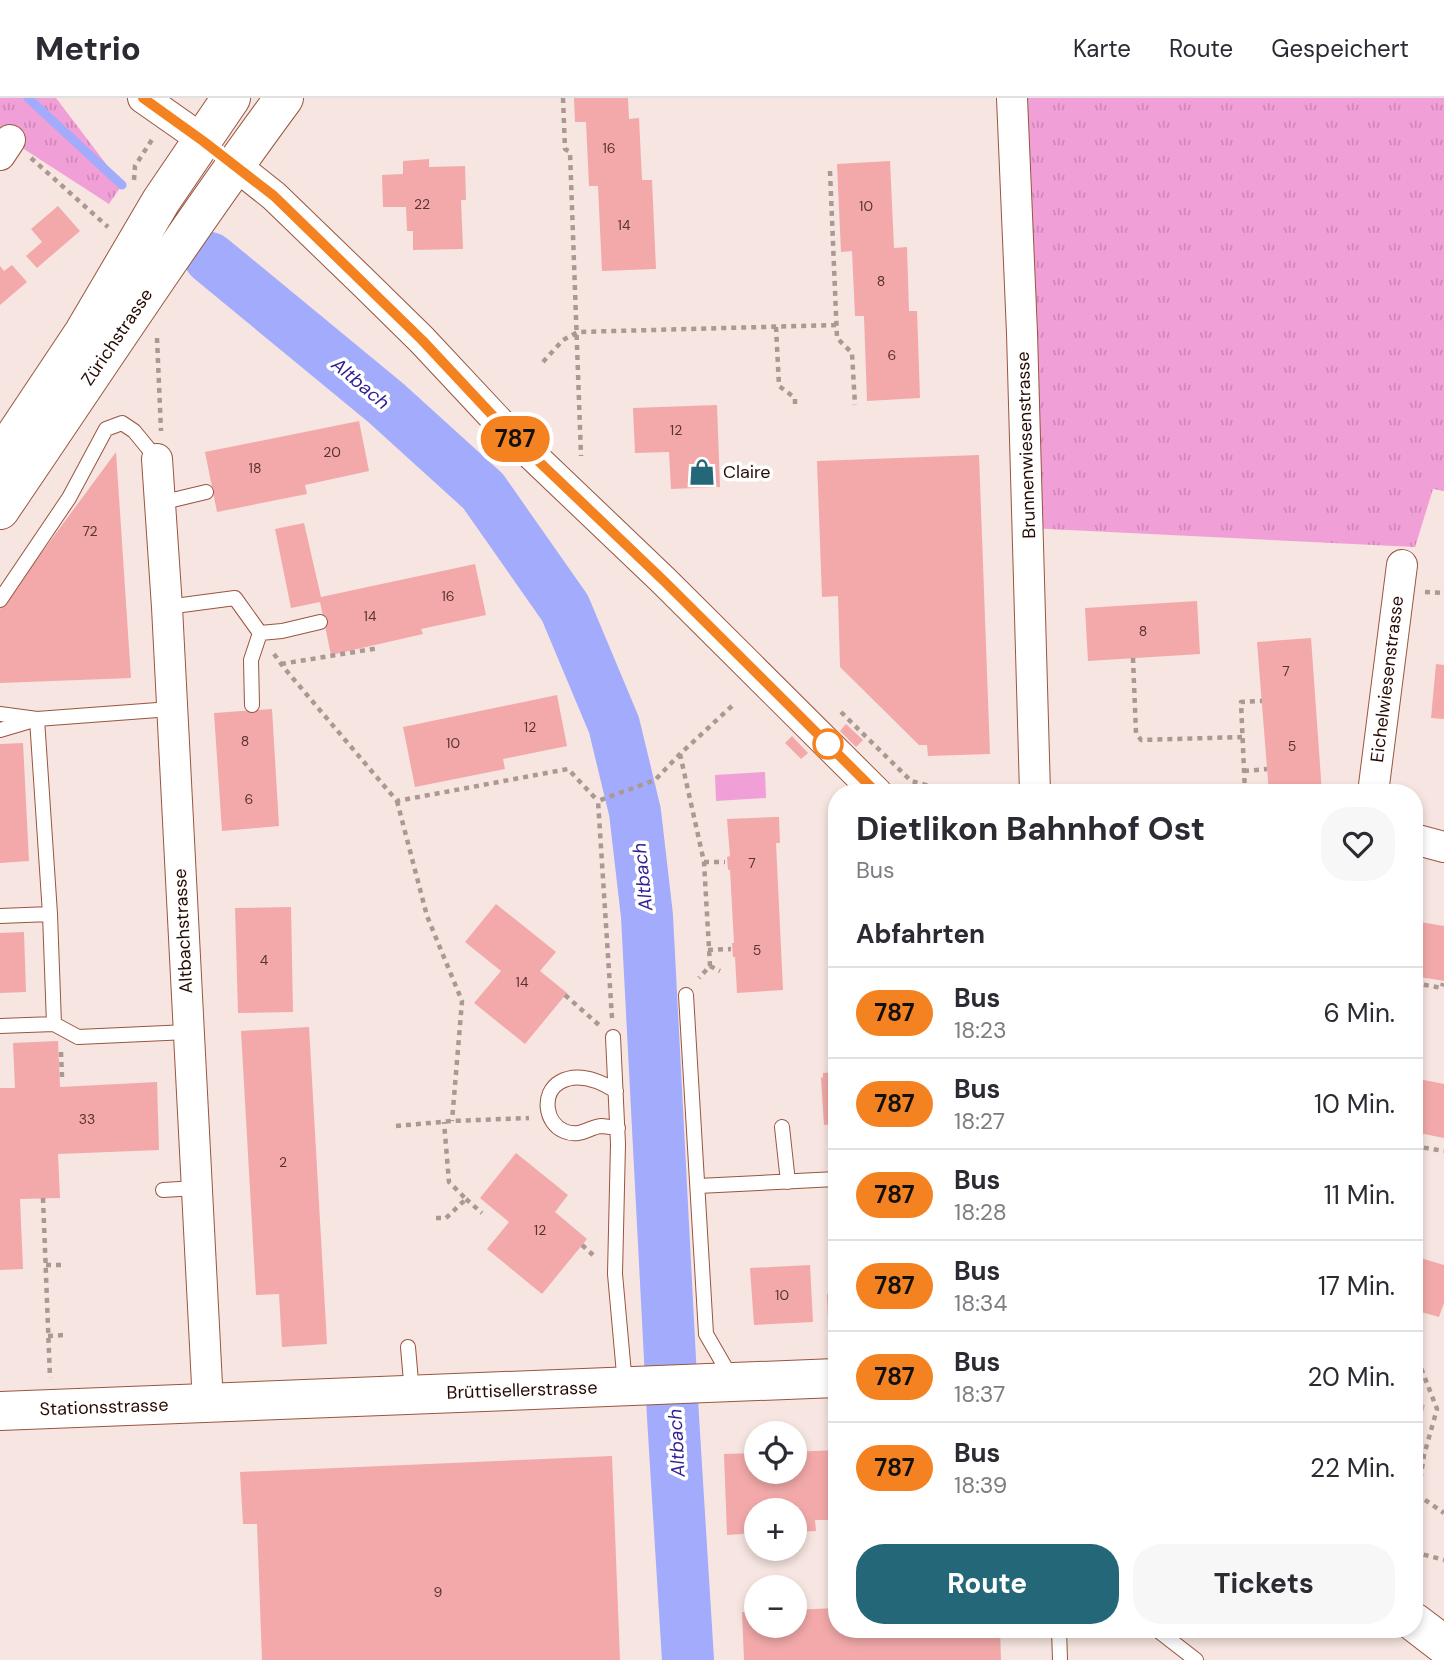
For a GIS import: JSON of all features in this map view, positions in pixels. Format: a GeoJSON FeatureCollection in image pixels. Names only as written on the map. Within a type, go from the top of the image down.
{"type":"FeatureCollection","features":[{"type":"Feature","properties":{"kind":"main road","name":"Zürichstrasse"},"geometry":{"type":"LineString","coordinates":[[0,458],[84,332],[161,201],[231,98]]}},
{"type":"Feature","properties":{"kind":"main road","name":"Zürichstrasse"},"geometry":{"type":"LineString","coordinates":[[0,510],[235,165],[284,98]]}},
{"type":"Feature","properties":{"kind":"main road"},"geometry":{"type":"LineString","coordinates":[[203,141],[235,165]]}},
{"type":"Feature","properties":{"kind":"main road","name":"Brüttisellerstrasse"},"geometry":{"type":"LineString","coordinates":[[208,1404],[828,1378]]}},
{"type":"Feature","properties":{"kind":"main road","name":"Stationsstrasse"},"geometry":{"type":"LineString","coordinates":[[0,1411],[208,1404]]}},
{"type":"Feature","properties":{"kind":"main road"},"geometry":{"type":"LineString","coordinates":[[1423,1629],[1444,1645]]}},
{"type":"Feature","properties":{"kind":"street"},"geometry":{"type":"LineString","coordinates":[[143,98],[203,141]]}},
{"type":"Feature","properties":{"kind":"street","name":"Brunnenwiesenstrasse"},"geometry":{"type":"LineString","coordinates":[[1012,98],[1022,333],[1035,784]]}},
{"type":"Feature","properties":{"kind":"street"},"geometry":{"type":"LineString","coordinates":[[235,165],[274,196],[422,340],[509,433],[664,581],[868,784]]}},
{"type":"Feature","properties":{"kind":"street","name":"Altbachstrasse"},"geometry":{"type":"LineString","coordinates":[[157,459],[208,1404]]}},
{"type":"Feature","properties":{"kind":"street","name":"Eichelwiesenstrasse"},"geometry":{"type":"LineString","coordinates":[[1374,784],[1402,565]]}},
{"type":"Feature","properties":{"kind":"street"},"geometry":{"type":"LineString","coordinates":[[1423,841],[1444,847]]}},
{"type":"Feature","properties":{"kind":"lane"},"geometry":{"type":"LineString","coordinates":[[0,600],[69,498],[106,429],[122,423],[134,431],[157,459]]}},
{"type":"Feature","properties":{"kind":"lane"},"geometry":{"type":"LineString","coordinates":[[160,503],[206,492]]}},
{"type":"Feature","properties":{"kind":"lane"},"geometry":{"type":"LineString","coordinates":[[167,607],[235,598],[260,633]]}},
{"type":"Feature","properties":{"kind":"lane"},"geometry":{"type":"LineString","coordinates":[[260,633],[320,622]]}},
{"type":"Feature","properties":{"kind":"lane"},"geometry":{"type":"LineString","coordinates":[[252,705],[251,660],[260,633]]}},
{"type":"Feature","properties":{"kind":"lane"},"geometry":{"type":"LineString","coordinates":[[0,714],[37,719],[171,709]]}},
{"type":"Feature","properties":{"kind":"lane"},"geometry":{"type":"LineString","coordinates":[[0,730],[37,719]]}},
{"type":"Feature","properties":{"kind":"lane"},"geometry":{"type":"LineString","coordinates":[[37,719],[50,914],[54,1024]]}},
{"type":"Feature","properties":{"kind":"lane"},"geometry":{"type":"LineString","coordinates":[[0,916],[50,914]]}},
{"type":"Feature","properties":{"kind":"lane"},"geometry":{"type":"LineString","coordinates":[[686,995],[706,1334],[734,1383]]}},
{"type":"Feature","properties":{"kind":"lane"},"geometry":{"type":"LineString","coordinates":[[0,1026],[54,1024],[78,1037],[188,1032]]}},
{"type":"Feature","properties":{"kind":"lane"},"geometry":{"type":"LineString","coordinates":[[613,1037],[618,1128],[615,1273],[635,1386]]}},
{"type":"Feature","properties":{"kind":"lane"},"geometry":{"type":"LineString","coordinates":[[616,1091],[601,1081],[576,1077],[558,1083],[550,1095],[547,1110],[552,1124],[566,1132],[583,1133],[600,1126],[618,1128]]}},
{"type":"Feature","properties":{"kind":"lane"},"geometry":{"type":"LineString","coordinates":[[782,1127],[788,1182]]}},
{"type":"Feature","properties":{"kind":"lane"},"geometry":{"type":"LineString","coordinates":[[698,1186],[828,1180]]}},
{"type":"Feature","properties":{"kind":"lane"},"geometry":{"type":"LineString","coordinates":[[163,1190],[196,1188]]}},
{"type":"Feature","properties":{"kind":"lane"},"geometry":{"type":"LineString","coordinates":[[408,1347],[412,1394]]}},
{"type":"Feature","properties":{"kind":"lane"},"geometry":{"type":"LineString","coordinates":[[1059,1638],[1060,1660]]}},
{"type":"Feature","properties":{"kind":"lane"},"geometry":{"type":"LineString","coordinates":[[1168,1638],[1196,1660]]}},
{"type":"Feature","properties":{"kind":"path"},"geometry":{"type":"LineString","coordinates":[[563,98],[565,149],[570,152],[582,456]]}},
{"type":"Feature","properties":{"kind":"path"},"geometry":{"type":"LineString","coordinates":[[5,147],[117,234]]}},
{"type":"Feature","properties":{"kind":"path"},"geometry":{"type":"LineString","coordinates":[[134,183],[135,166]]}},
{"type":"Feature","properties":{"kind":"path"},"geometry":{"type":"LineString","coordinates":[[830,171],[836,338],[852,353],[855,405]]}},
{"type":"Feature","properties":{"kind":"path"},"geometry":{"type":"LineString","coordinates":[[542,362],[563,340],[578,332],[836,325]]}},
{"type":"Feature","properties":{"kind":"path"},"geometry":{"type":"LineString","coordinates":[[776,327],[779,386],[795,398],[795,404]]}},
{"type":"Feature","properties":{"kind":"path"},"geometry":{"type":"LineString","coordinates":[[157,334],[161,426],[157,459]]}},
{"type":"Feature","properties":{"kind":"path"},"geometry":{"type":"LineString","coordinates":[[260,633],[282,664],[397,801],[427,916],[462,1001],[452,1121]]}},
{"type":"Feature","properties":{"kind":"path"},"geometry":{"type":"LineString","coordinates":[[282,664],[379,648]]}},
{"type":"Feature","properties":{"kind":"path"},"geometry":{"type":"LineString","coordinates":[[1133,658],[1136,733],[1141,740],[1242,737]]}},
{"type":"Feature","properties":{"kind":"path"},"geometry":{"type":"LineString","coordinates":[[1245,784],[1241,702],[1262,701]]}},
{"type":"Feature","properties":{"kind":"path"},"geometry":{"type":"LineString","coordinates":[[598,801],[655,780],[733,705]]}},
{"type":"Feature","properties":{"kind":"path"},"geometry":{"type":"LineString","coordinates":[[875,744],[911,781],[922,784]]}},
{"type":"Feature","properties":{"kind":"path"},"geometry":{"type":"LineString","coordinates":[[680,754],[704,862],[710,966],[686,995]]}},
{"type":"Feature","properties":{"kind":"path"},"geometry":{"type":"LineString","coordinates":[[397,801],[568,769],[598,801],[613,1037]]}},
{"type":"Feature","properties":{"kind":"path"},"geometry":{"type":"LineString","coordinates":[[1244,771],[1267,769]]}},
{"type":"Feature","properties":{"kind":"path"},"geometry":{"type":"LineString","coordinates":[[704,862],[725,862]]}},
{"type":"Feature","properties":{"kind":"path"},"geometry":{"type":"LineString","coordinates":[[708,950],[731,949]]}},
{"type":"Feature","properties":{"kind":"path"},"geometry":{"type":"LineString","coordinates":[[710,966],[720,971]]}},
{"type":"Feature","properties":{"kind":"path"},"geometry":{"type":"LineString","coordinates":[[1423,985],[1442,988],[1443,983]]}},
{"type":"Feature","properties":{"kind":"path"},"geometry":{"type":"LineString","coordinates":[[565,995],[613,1037]]}},
{"type":"Feature","properties":{"kind":"path"},"geometry":{"type":"LineString","coordinates":[[396,1126],[539,1118],[547,1110]]}},
{"type":"Feature","properties":{"kind":"path"},"geometry":{"type":"LineString","coordinates":[[444,1122],[449,1182],[482,1213]]}},
{"type":"Feature","properties":{"kind":"path"},"geometry":{"type":"LineString","coordinates":[[1423,1148],[1444,1151]]}},
{"type":"Feature","properties":{"kind":"path"},"geometry":{"type":"LineString","coordinates":[[43,1198],[51,1382]]}},
{"type":"Feature","properties":{"kind":"path"},"geometry":{"type":"LineString","coordinates":[[436,1218],[446,1217],[466,1199]]}},
{"type":"Feature","properties":{"kind":"path"},"geometry":{"type":"LineString","coordinates":[[46,1265],[63,1265]]}},
{"type":"Feature","properties":{"kind":"path"},"geometry":{"type":"LineString","coordinates":[[48,1336],[65,1335]]}},
{"type":"Feature","properties":{"kind":"path"},"geometry":{"type":"LineString","coordinates":[[1423,1373],[1437,1409],[1423,1462]]}},
{"type":"Feature","properties":{"kind":"path"},"geometry":{"type":"LineString","coordinates":[[1423,1498],[1444,1513]]}},
{"type":"Feature","properties":{"kind":"path"},"geometry":{"type":"LineString","coordinates":[[1423,1554],[1444,1560]]}},
{"type":"Feature","properties":{"kind":"green space"},"geometry":{"type":"Polygon","coordinates":[[[0,98],[56,98],[122,185],[109,204],[10,140],[0,130],[0,98]]]}},
{"type":"Feature","properties":{"kind":"green space"},"geometry":{"type":"Polygon","coordinates":[[[1012,98],[1444,98],[1444,491],[1433,489],[1415,547],[1028,528],[1012,98]]]}},
{"type":"Feature","properties":{"kind":"green space"},"geometry":{"type":"Polygon","coordinates":[[[765,772],[766,798],[716,801],[715,775],[765,772]]]}},
{"type":"Feature","properties":{"kind":"building"},"geometry":{"type":"Polygon","coordinates":[[[574,98],[628,98],[629,119],[639,118],[642,180],[652,180],[656,269],[602,271],[598,186],[589,186],[586,122],[575,122],[574,98]]]}},
{"type":"Feature","properties":{"kind":"building"},"geometry":{"type":"Polygon","coordinates":[[[429,159],[429,167],[465,166],[466,200],[461,200],[463,249],[413,250],[413,231],[407,231],[406,207],[383,207],[382,175],[403,174],[403,161],[429,159]]]}},
{"type":"Feature","properties":{"kind":"building"},"geometry":{"type":"Polygon","coordinates":[[[890,161],[894,248],[907,247],[909,311],[917,311],[920,398],[867,401],[864,316],[855,316],[852,251],[841,252],[837,164],[890,161]]]}},
{"type":"Feature","properties":{"kind":"building"},"geometry":{"type":"Polygon","coordinates":[[[58,206],[80,231],[37,268],[26,256],[42,242],[31,229],[58,206]]]}},
{"type":"Feature","properties":{"kind":"building"},"geometry":{"type":"Polygon","coordinates":[[[12,265],[27,282],[0,305],[0,266],[4,271],[12,265]]]}},
{"type":"Feature","properties":{"kind":"building"},"geometry":{"type":"Polygon","coordinates":[[[717,405],[720,487],[671,489],[669,452],[635,453],[633,408],[717,405]]]}},
{"type":"Feature","properties":{"kind":"building"},"geometry":{"type":"Polygon","coordinates":[[[359,421],[369,471],[305,485],[307,494],[217,512],[205,452],[359,421]]]}},
{"type":"Feature","properties":{"kind":"building"},"geometry":{"type":"Polygon","coordinates":[[[116,452],[131,678],[0,683],[0,609],[116,452]]]}},
{"type":"Feature","properties":{"kind":"building"},"geometry":{"type":"Polygon","coordinates":[[[979,455],[990,754],[928,756],[927,745],[919,745],[840,667],[838,596],[822,597],[817,461],[979,455]]]}},
{"type":"Feature","properties":{"kind":"building"},"geometry":{"type":"Polygon","coordinates":[[[304,523],[321,597],[475,564],[486,615],[421,629],[423,634],[331,655],[320,602],[291,608],[275,529],[304,523]]]}},
{"type":"Feature","properties":{"kind":"building"},"geometry":{"type":"Polygon","coordinates":[[[1197,601],[1200,654],[1088,661],[1085,608],[1197,601]]]}},
{"type":"Feature","properties":{"kind":"building"},"geometry":{"type":"Polygon","coordinates":[[[1311,638],[1321,784],[1268,784],[1257,642],[1311,638]]]}},
{"type":"Feature","properties":{"kind":"building"},"geometry":{"type":"Polygon","coordinates":[[[1436,664],[1444,665],[1444,719],[1431,718],[1436,664]]]}},
{"type":"Feature","properties":{"kind":"building"},"geometry":{"type":"Polygon","coordinates":[[[557,695],[567,746],[503,759],[505,769],[415,787],[403,727],[557,695]]]}},
{"type":"Feature","properties":{"kind":"building"},"geometry":{"type":"Polygon","coordinates":[[[272,709],[279,826],[222,831],[214,713],[272,709]]]}},
{"type":"Feature","properties":{"kind":"building"},"geometry":{"type":"Polygon","coordinates":[[[846,724],[863,740],[856,747],[840,731],[846,724]]]}},
{"type":"Feature","properties":{"kind":"building"},"geometry":{"type":"Polygon","coordinates":[[[792,736],[808,753],[801,759],[785,743],[792,736]]]}},
{"type":"Feature","properties":{"kind":"building"},"geometry":{"type":"Polygon","coordinates":[[[23,743],[29,861],[0,863],[0,744],[23,743]]]}},
{"type":"Feature","properties":{"kind":"building"},"geometry":{"type":"Polygon","coordinates":[[[779,817],[780,843],[776,843],[783,990],[737,993],[727,857],[730,856],[727,819],[779,817]]]}},
{"type":"Feature","properties":{"kind":"building"},"geometry":{"type":"Polygon","coordinates":[[[496,904],[556,952],[540,971],[567,993],[525,1044],[474,1003],[501,971],[465,942],[496,904]]]}},
{"type":"Feature","properties":{"kind":"building"},"geometry":{"type":"Polygon","coordinates":[[[291,907],[293,1012],[238,1013],[235,908],[291,907]]]}},
{"type":"Feature","properties":{"kind":"building"},"geometry":{"type":"Polygon","coordinates":[[[1423,922],[1444,926],[1444,981],[1423,978],[1423,922]]]}},
{"type":"Feature","properties":{"kind":"building"},"geometry":{"type":"Polygon","coordinates":[[[24,932],[26,992],[0,993],[0,933],[24,932]]]}},
{"type":"Feature","properties":{"kind":"building"},"geometry":{"type":"Polygon","coordinates":[[[309,1027],[327,1344],[282,1347],[279,1294],[256,1295],[241,1031],[309,1027]]]}},
{"type":"Feature","properties":{"kind":"building"},"geometry":{"type":"Polygon","coordinates":[[[58,1041],[60,1087],[157,1082],[159,1150],[58,1154],[60,1198],[20,1199],[23,1269],[0,1270],[0,1088],[15,1088],[13,1043],[58,1041]]]}},
{"type":"Feature","properties":{"kind":"building"},"geometry":{"type":"Polygon","coordinates":[[[823,1073],[828,1073],[828,1125],[824,1125],[821,1078],[823,1073]]]}},
{"type":"Feature","properties":{"kind":"building"},"geometry":{"type":"Polygon","coordinates":[[[1423,1080],[1444,1084],[1444,1138],[1423,1134],[1423,1080]]]}},
{"type":"Feature","properties":{"kind":"building"},"geometry":{"type":"Polygon","coordinates":[[[516,1153],[568,1195],[555,1212],[587,1239],[542,1294],[487,1249],[509,1222],[480,1198],[516,1153]]]}},
{"type":"Feature","properties":{"kind":"building"},"geometry":{"type":"Polygon","coordinates":[[[1423,1259],[1444,1265],[1444,1303],[1439,1317],[1423,1313],[1423,1259]]]}},
{"type":"Feature","properties":{"kind":"building"},"geometry":{"type":"Polygon","coordinates":[[[810,1265],[813,1322],[754,1325],[750,1268],[810,1265]]]}},
{"type":"Feature","properties":{"kind":"building"},"geometry":{"type":"Polygon","coordinates":[[[828,1450],[828,1520],[815,1520],[816,1531],[807,1531],[807,1498],[744,1498],[744,1534],[727,1535],[724,1454],[744,1453],[744,1484],[807,1484],[807,1451],[828,1450]]]}},
{"type":"Feature","properties":{"kind":"building"},"geometry":{"type":"Polygon","coordinates":[[[612,1456],[620,1660],[262,1660],[257,1524],[243,1524],[240,1472],[612,1456]]]}},
{"type":"Feature","properties":{"kind":"building"},"geometry":{"type":"Polygon","coordinates":[[[828,1608],[828,1638],[1000,1638],[1001,1660],[744,1660],[742,1612],[744,1638],[807,1638],[807,1609],[828,1608]]]}},
{"type":"Feature","properties":{"kind":"waterway","name":"Altbach"},"geometry":{"type":"LineString","coordinates":[[28,98],[122,185]]}},
{"type":"Feature","properties":{"kind":"waterway","name":"Altbach"},"geometry":{"type":"LineString","coordinates":[[210,258],[386,403],[483,491],[565,608],[614,725],[635,812],[647,916],[688,1660]]}},
{"type":"Feature","properties":{"kind":"bus line","name":"787"},"geometry":{"type":"LineString","coordinates":[[143,98],[274,196],[422,340],[509,433],[664,581],[868,784]]}},
{"type":"Feature","properties":{"kind":"place","name":"Claire"},"geometry":{"type":"Point","coordinates":[702,472]}}]}
